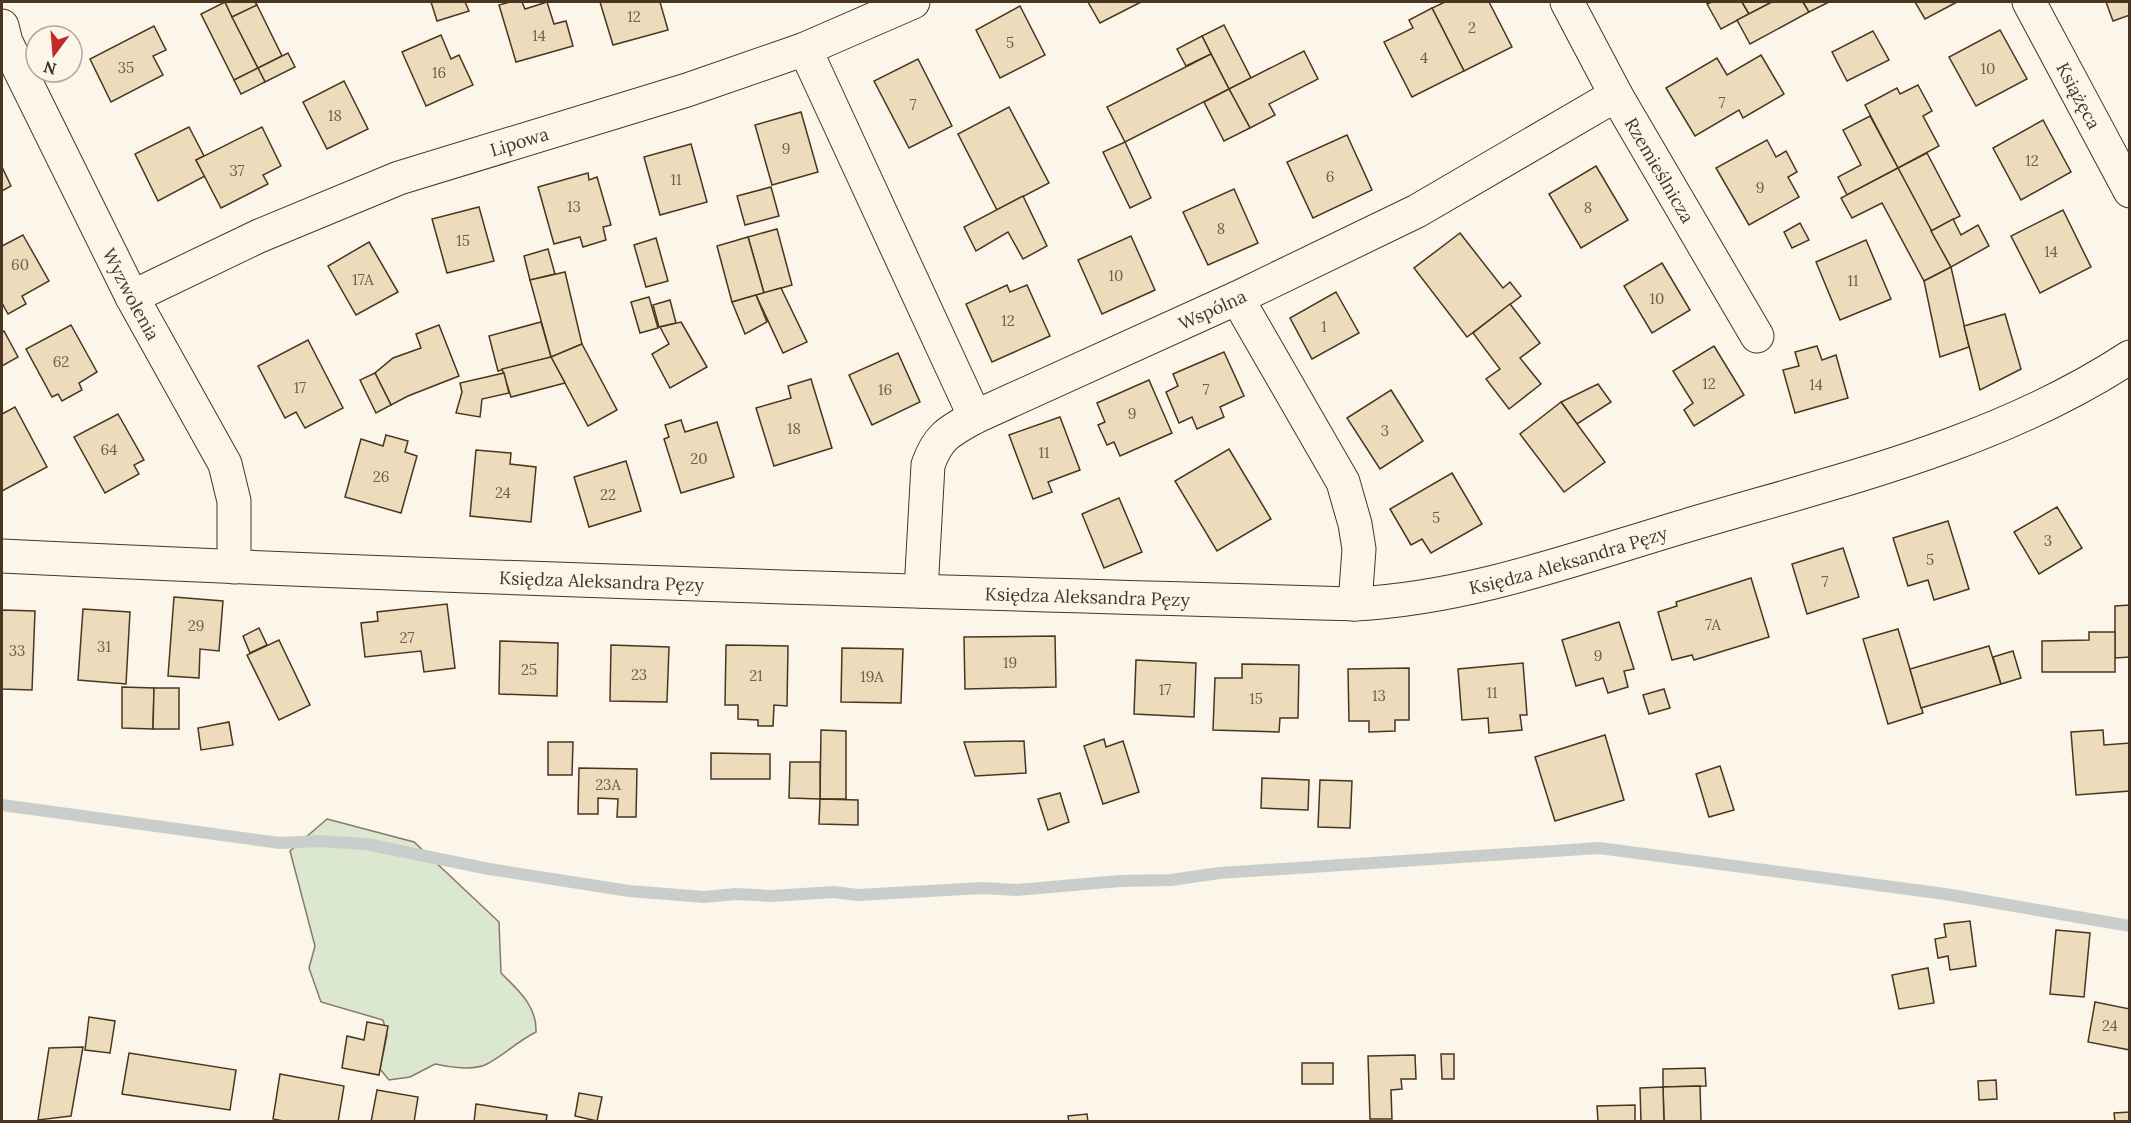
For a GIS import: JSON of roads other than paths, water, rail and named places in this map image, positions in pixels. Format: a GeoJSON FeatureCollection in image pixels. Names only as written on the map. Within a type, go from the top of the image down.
{"type":"FeatureCollection","features":[{"type":"Feature","properties":{"kind":"street","name":"Lipowa"},"geometry":{"type":"LineString","coordinates":[[132,297],[259,236],[399,178],[687,90],[805,49],[913,2]]}},
{"type":"Feature","properties":{"kind":"street","name":"Rzemieślnicza"},"geometry":{"type":"LineString","coordinates":[[1567,2],[1616,95],[1758,336]]}},
{"type":"Feature","properties":{"kind":"street","name":"Książęca"},"geometry":{"type":"LineString","coordinates":[[2029,2],[2130,191]]}},
{"type":"Feature","properties":{"kind":"street","name":"Wyzwolenia"},"geometry":{"type":"LineString","coordinates":[[2,26],[6,42],[132,297],[225,464],[234,501],[234,567]]}},
{"type":"Feature","properties":{"kind":"street"},"geometry":{"type":"LineString","coordinates":[[805,49],[975,417]]}},
{"type":"Feature","properties":{"kind":"street","name":"Wspólna"},"geometry":{"type":"LineString","coordinates":[[921,591],[928,465],[935,446],[947,433],[975,417],[1237,298],[1417,211],[1616,95]]}},
{"type":"Feature","properties":{"kind":"street"},"geometry":{"type":"LineString","coordinates":[[1237,298],[1343,482],[1355,524],[1359,549],[1355,604]]}},
{"type":"Feature","properties":{"kind":"street","name":"Księdza Aleksandra Pęzy"},"geometry":{"type":"LineString","coordinates":[[2,556],[234,567],[921,591],[1355,604],[1403,602],[1503,580],[1913,458],[2036,409],[2130,357]]}},
{"type":"Feature","properties":{"kind":"waterway"},"geometry":{"type":"LineString","coordinates":[[2,805],[280,843],[317,841],[366,844],[489,869],[629,891],[704,897],[834,892],[858,895],[983,888],[1016,890],[1120,881],[1171,880],[1219,873],[1599,848],[1945,894],[2130,926]]}}]}
